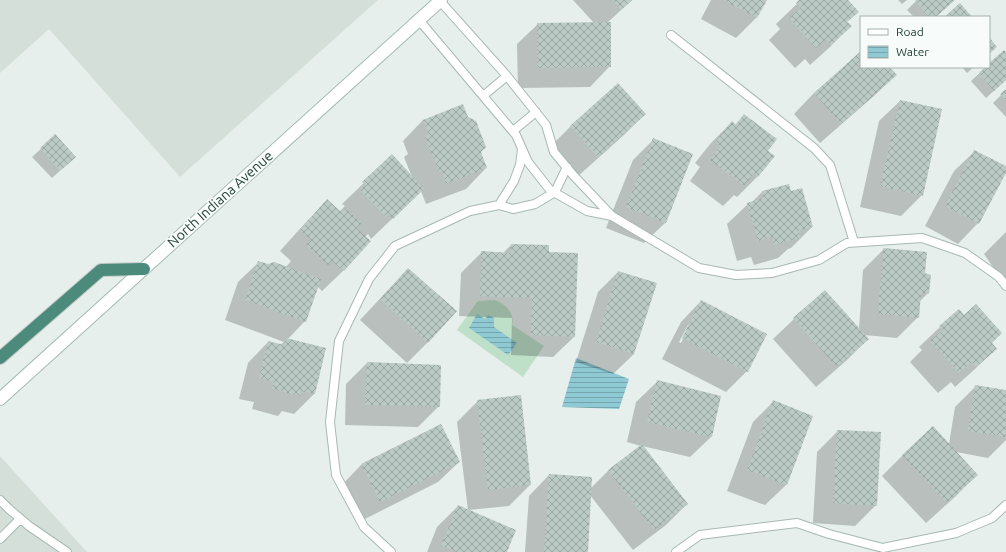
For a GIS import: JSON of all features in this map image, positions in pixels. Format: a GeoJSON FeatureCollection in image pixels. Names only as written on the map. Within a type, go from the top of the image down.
{"type":"FeatureCollection","features":[{"type":"Feature","properties":{"kind":"highway"},"geometry":{"type":"LineString","coordinates":[[0,358],[101,270],[144,269]]}},
{"type":"Feature","properties":{"kind":"main road","name":"North Indiana Avenue"},"geometry":{"type":"LineString","coordinates":[[0,399],[441,0]]}},
{"type":"Feature","properties":{"kind":"lane"},"geometry":{"type":"LineString","coordinates":[[441,0],[507,76],[546,125],[554,152],[573,175],[612,216],[700,268],[736,275],[772,273],[819,260],[847,242],[922,238],[965,253],[999,277],[1006,286]]}},
{"type":"Feature","properties":{"kind":"lane"},"geometry":{"type":"LineString","coordinates":[[419,20],[516,134],[528,162],[550,190],[587,211],[612,216]]}},
{"type":"Feature","properties":{"kind":"lane"},"geometry":{"type":"LineString","coordinates":[[671,35],[814,148],[830,165],[854,242]]}},
{"type":"Feature","properties":{"kind":"lane"},"geometry":{"type":"LineString","coordinates":[[483,96],[507,76]]}},
{"type":"Feature","properties":{"kind":"lane"},"geometry":{"type":"LineString","coordinates":[[513,131],[536,112]]}},
{"type":"Feature","properties":{"kind":"lane"},"geometry":{"type":"LineString","coordinates":[[499,205],[514,181],[520,165],[522,148]]}},
{"type":"Feature","properties":{"kind":"lane"},"geometry":{"type":"LineString","coordinates":[[390,552],[364,527],[336,475],[330,422],[339,341],[369,279],[395,246],[470,210],[499,205],[513,209],[535,204],[554,192],[567,167]]}},
{"type":"Feature","properties":{"kind":"lane"},"geometry":{"type":"LineString","coordinates":[[0,500],[29,526],[67,552]]}},
{"type":"Feature","properties":{"kind":"lane"},"geometry":{"type":"LineString","coordinates":[[676,552],[700,535],[797,523],[829,534],[883,548],[956,533],[992,518],[1006,505]]}},
{"type":"Feature","properties":{"kind":"lane"},"geometry":{"type":"LineString","coordinates":[[0,539],[20,519]]}},
{"type":"Feature","properties":{"kind":"shaded area"},"geometry":{"type":"Polygon","coordinates":[[[0,0],[378,0],[180,177],[49,29],[0,73],[0,0]]]}},
{"type":"Feature","properties":{"kind":"shaded area"},"geometry":{"type":"Polygon","coordinates":[[[0,456],[87,552],[0,552],[0,456]]]}},
{"type":"Feature","properties":{"kind":"green space"},"geometry":{"type":"Polygon","coordinates":[[[494,300],[502,303],[511,313],[513,321],[512,325],[544,346],[523,377],[457,330],[477,302],[494,300]]]}},
{"type":"Feature","properties":{"kind":"water"},"geometry":{"type":"Polygon","coordinates":[[[477,314],[485,319],[488,315],[494,318],[494,327],[517,343],[508,355],[469,328],[477,314]]]}},
{"type":"Feature","properties":{"kind":"water"},"geometry":{"type":"Polygon","coordinates":[[[576,358],[629,379],[619,409],[562,407],[576,358]]]}},
{"type":"Feature","properties":{"kind":"building"},"geometry":{"type":"Polygon","coordinates":[[[612,0],[632,0],[621,10],[612,0]]]}},
{"type":"Feature","properties":{"kind":"building"},"geometry":{"type":"Polygon","coordinates":[[[723,0],[767,0],[757,18],[723,0]]]}},
{"type":"Feature","properties":{"kind":"building"},"geometry":{"type":"Polygon","coordinates":[[[799,0],[848,0],[859,12],[847,22],[852,26],[831,45],[826,39],[816,48],[789,18],[801,8],[796,3],[799,0]]]}},
{"type":"Feature","properties":{"kind":"building"},"geometry":{"type":"Polygon","coordinates":[[[955,0],[937,16],[928,16],[915,1],[955,0]]]}},
{"type":"Feature","properties":{"kind":"building"},"geometry":{"type":"Polygon","coordinates":[[[960,3],[971,16],[945,16],[960,3]]]}},
{"type":"Feature","properties":{"kind":"building"},"geometry":{"type":"Polygon","coordinates":[[[611,22],[611,67],[538,68],[537,23],[611,22]]]}},
{"type":"Feature","properties":{"kind":"building"},"geometry":{"type":"Polygon","coordinates":[[[990,38],[997,47],[990,53],[990,38]]]}},
{"type":"Feature","properties":{"kind":"building"},"geometry":{"type":"Polygon","coordinates":[[[1004,50],[1006,52],[1006,80],[994,91],[979,73],[984,68],[990,68],[990,62],[1004,50]]]}},
{"type":"Feature","properties":{"kind":"building"},"geometry":{"type":"Polygon","coordinates":[[[860,52],[860,68],[891,68],[897,75],[841,124],[814,93],[860,52]]]}},
{"type":"Feature","properties":{"kind":"building"},"geometry":{"type":"Polygon","coordinates":[[[618,83],[646,114],[598,157],[570,126],[618,83]]]}},
{"type":"Feature","properties":{"kind":"building"},"geometry":{"type":"Polygon","coordinates":[[[1006,89],[1006,100],[1000,94],[1006,89]]]}},
{"type":"Feature","properties":{"kind":"building"},"geometry":{"type":"Polygon","coordinates":[[[900,100],[942,109],[923,196],[880,186],[900,100]]]}},
{"type":"Feature","properties":{"kind":"building"},"geometry":{"type":"Polygon","coordinates":[[[463,104],[468,117],[476,121],[486,147],[481,152],[487,168],[446,184],[442,171],[439,172],[425,136],[429,134],[423,120],[463,104]]]}},
{"type":"Feature","properties":{"kind":"building"},"geometry":{"type":"Polygon","coordinates":[[[744,114],[777,139],[768,151],[775,156],[758,177],[754,173],[744,186],[710,160],[720,146],[715,142],[732,121],[736,125],[744,114]]]}},
{"type":"Feature","properties":{"kind":"building"},"geometry":{"type":"Polygon","coordinates":[[[55,134],[76,157],[60,171],[40,148],[55,134]]]}},
{"type":"Feature","properties":{"kind":"building"},"geometry":{"type":"Polygon","coordinates":[[[653,138],[693,154],[666,223],[626,207],[653,138]]]}},
{"type":"Feature","properties":{"kind":"building"},"geometry":{"type":"Polygon","coordinates":[[[974,150],[1006,166],[1006,173],[979,224],[945,206],[974,150]]]}},
{"type":"Feature","properties":{"kind":"building"},"geometry":{"type":"Polygon","coordinates":[[[392,154],[424,189],[393,219],[389,214],[386,217],[360,190],[365,185],[362,182],[392,154]]]}},
{"type":"Feature","properties":{"kind":"building"},"geometry":{"type":"Polygon","coordinates":[[[789,184],[791,191],[802,188],[813,227],[798,231],[800,238],[774,245],[772,237],[758,241],[747,203],[764,198],[762,191],[789,184]]]}},
{"type":"Feature","properties":{"kind":"building"},"geometry":{"type":"Polygon","coordinates":[[[327,199],[341,212],[345,208],[362,223],[356,228],[371,241],[344,271],[332,261],[328,265],[306,245],[311,240],[300,230],[327,199]]]}},
{"type":"Feature","properties":{"kind":"building"},"geometry":{"type":"Polygon","coordinates":[[[511,244],[549,245],[549,252],[578,253],[575,337],[531,335],[532,298],[480,296],[481,251],[511,253],[511,244]]]}},
{"type":"Feature","properties":{"kind":"building"},"geometry":{"type":"Polygon","coordinates":[[[883,248],[927,252],[925,273],[931,275],[929,294],[921,293],[919,318],[878,314],[883,248]]]}},
{"type":"Feature","properties":{"kind":"building"},"geometry":{"type":"Polygon","coordinates":[[[258,261],[268,264],[274,262],[321,279],[306,322],[245,300],[258,261]]]}},
{"type":"Feature","properties":{"kind":"building"},"geometry":{"type":"Polygon","coordinates":[[[408,268],[457,311],[428,343],[380,299],[408,268]]]}},
{"type":"Feature","properties":{"kind":"building"},"geometry":{"type":"Polygon","coordinates":[[[618,271],[657,283],[634,354],[596,342],[618,271]]]}},
{"type":"Feature","properties":{"kind":"building"},"geometry":{"type":"Polygon","coordinates":[[[825,290],[869,339],[837,367],[793,318],[825,290]]]}},
{"type":"Feature","properties":{"kind":"building"},"geometry":{"type":"Polygon","coordinates":[[[701,300],[767,334],[748,372],[682,338],[701,300]]]}},
{"type":"Feature","properties":{"kind":"building"},"geometry":{"type":"Polygon","coordinates":[[[976,304],[1002,333],[992,343],[997,349],[976,367],[972,362],[959,373],[930,341],[943,330],[939,326],[959,309],[964,315],[976,304]]]}},
{"type":"Feature","properties":{"kind":"building"},"geometry":{"type":"Polygon","coordinates":[[[286,338],[326,348],[315,394],[301,391],[300,396],[272,389],[274,382],[259,378],[268,341],[284,345],[286,338]]]}},
{"type":"Feature","properties":{"kind":"building"},"geometry":{"type":"Polygon","coordinates":[[[367,362],[441,365],[440,407],[365,405],[367,362]]]}},
{"type":"Feature","properties":{"kind":"building"},"geometry":{"type":"Polygon","coordinates":[[[657,380],[721,396],[712,437],[647,422],[657,380]]]}},
{"type":"Feature","properties":{"kind":"building"},"geometry":{"type":"Polygon","coordinates":[[[975,385],[1006,390],[1006,437],[968,431],[975,385]]]}},
{"type":"Feature","properties":{"kind":"building"},"geometry":{"type":"Polygon","coordinates":[[[521,395],[531,485],[488,490],[477,400],[521,395]]]}},
{"type":"Feature","properties":{"kind":"building"},"geometry":{"type":"Polygon","coordinates":[[[773,400],[813,416],[787,485],[747,470],[773,400]]]}},
{"type":"Feature","properties":{"kind":"building"},"geometry":{"type":"Polygon","coordinates":[[[441,424],[460,462],[380,502],[361,464],[441,424]]]}},
{"type":"Feature","properties":{"kind":"building"},"geometry":{"type":"Polygon","coordinates":[[[933,426],[978,475],[947,503],[902,455],[933,426]]]}},
{"type":"Feature","properties":{"kind":"building"},"geometry":{"type":"Polygon","coordinates":[[[837,430],[881,432],[877,506],[833,503],[837,430]]]}},
{"type":"Feature","properties":{"kind":"building"},"geometry":{"type":"Polygon","coordinates":[[[642,444],[688,504],[654,530],[608,470],[642,444]]]}},
{"type":"Feature","properties":{"kind":"building"},"geometry":{"type":"Polygon","coordinates":[[[549,474],[592,477],[588,552],[544,552],[549,474]]]}},
{"type":"Feature","properties":{"kind":"building"},"geometry":{"type":"Polygon","coordinates":[[[458,505],[516,530],[507,552],[457,552],[441,545],[458,505]]]}}]}
